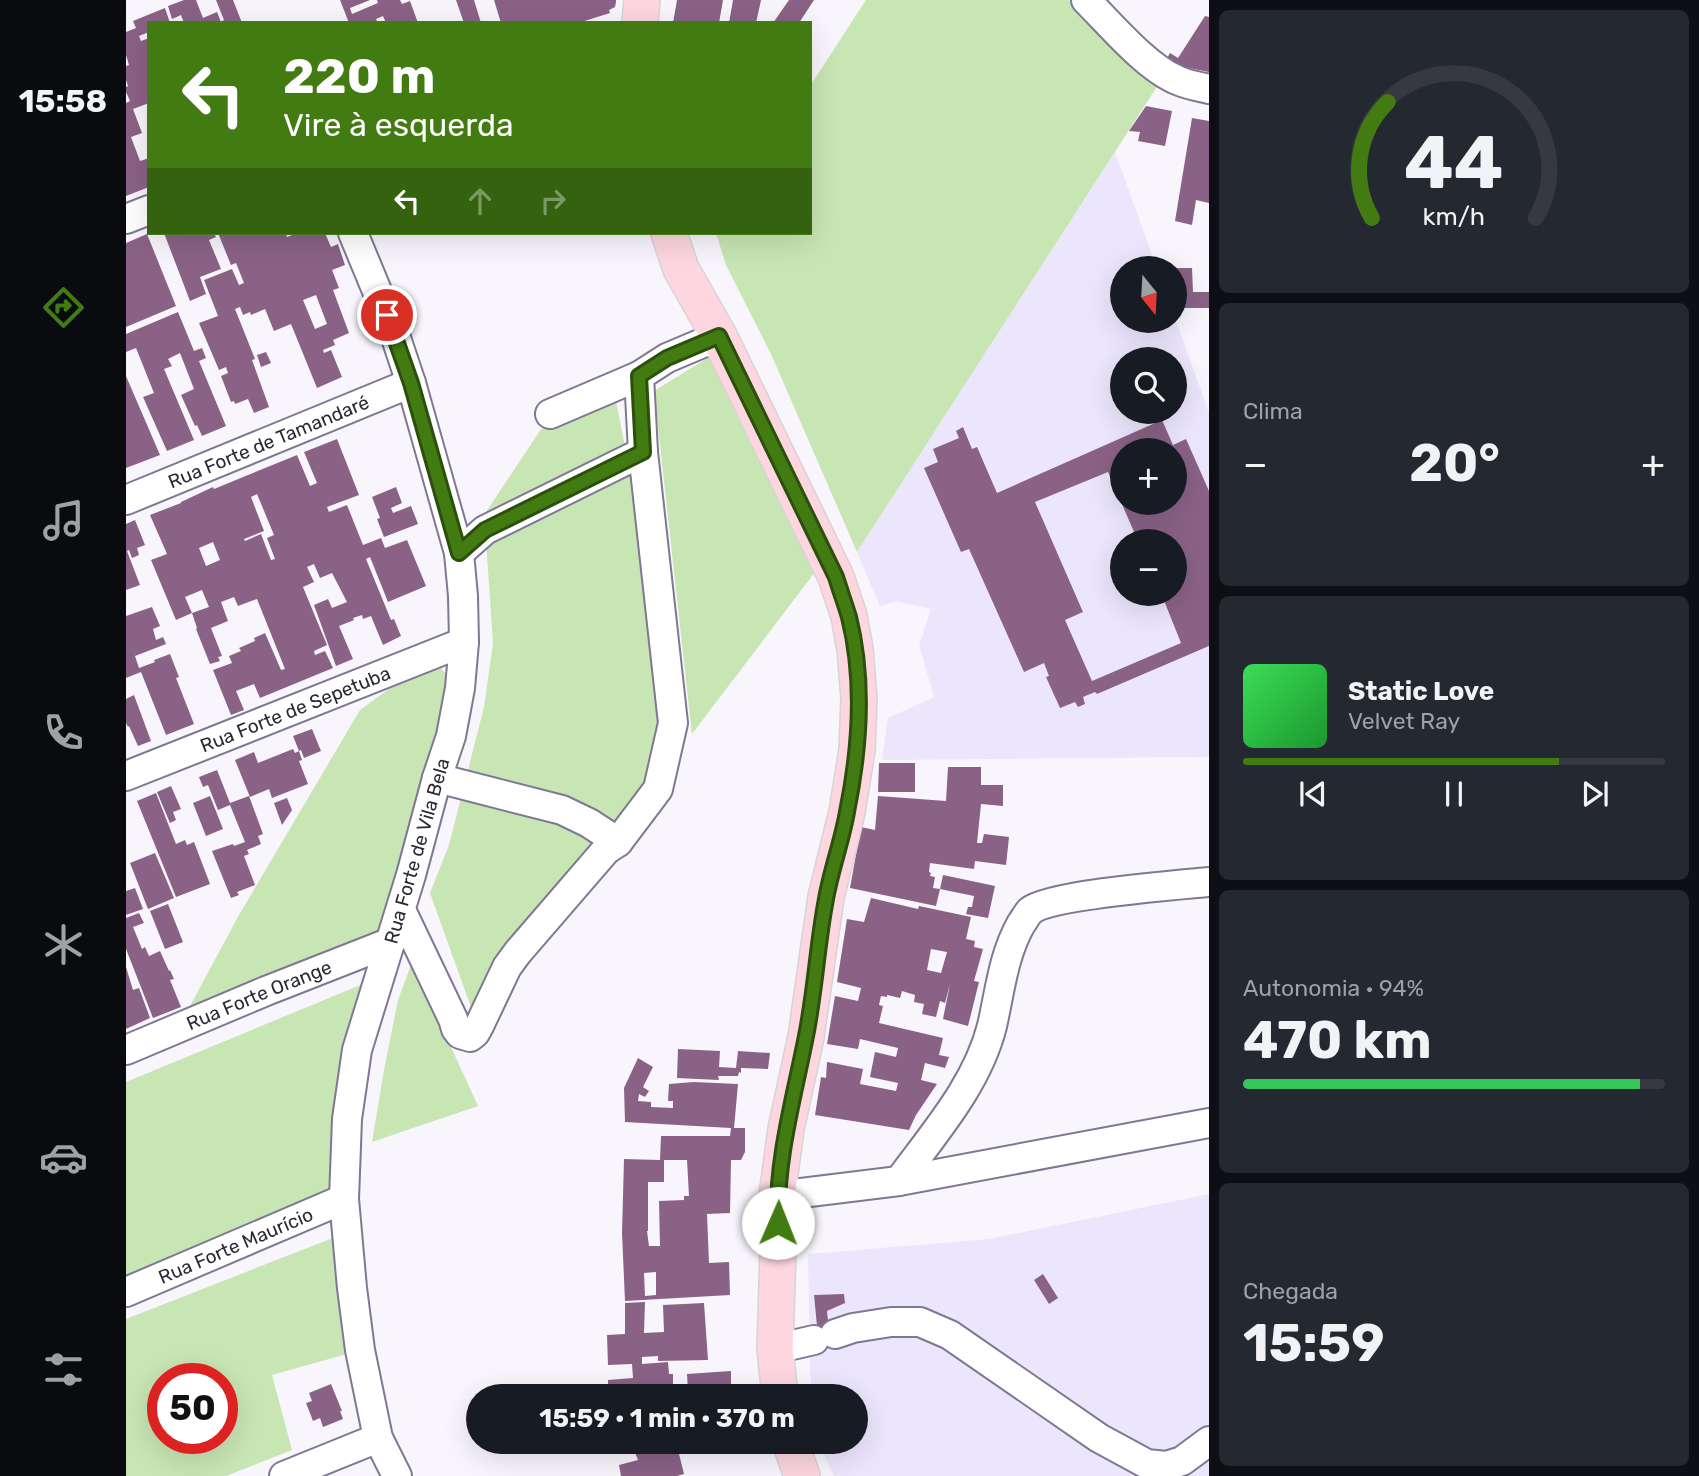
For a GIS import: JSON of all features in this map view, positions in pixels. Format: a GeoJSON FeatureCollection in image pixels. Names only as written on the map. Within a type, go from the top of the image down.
{"type":"FeatureCollection","features":[{"type":"Feature","properties":{"kind":"main road"},"geometry":{"type":"LineString","coordinates":[[640,21],[642,0]]}},
{"type":"Feature","properties":{"kind":"main road"},"geometry":{"type":"LineString","coordinates":[[670,235],[681,269],[719,336],[836,577],[853,638],[859,698],[857,750],[849,800],[826,897],[806,1037],[786,1129],[777,1196],[775,1349],[779,1384]]}},
{"type":"Feature","properties":{"kind":"main road"},"geometry":{"type":"LineString","coordinates":[[794,1454],[802,1476]]}},
{"type":"Feature","properties":{"kind":"street"},"geometry":{"type":"LineString","coordinates":[[1086,0],[1166,75],[1180,82],[1209,89]]}},
{"type":"Feature","properties":{"kind":"street"},"geometry":{"type":"LineString","coordinates":[[126,219],[147,211]]}},
{"type":"Feature","properties":{"kind":"street","name":"Rua Forte de Vila Bela"},"geometry":{"type":"LineString","coordinates":[[355,235],[394,332],[411,383],[459,553],[463,596],[464,642],[460,688],[451,736],[357,1050],[347,1119],[344,1199],[360,1350],[378,1438],[397,1476]]}},
{"type":"Feature","properties":{"kind":"street"},"geometry":{"type":"LineString","coordinates":[[550,414],[639,376],[667,358],[719,336]]}},
{"type":"Feature","properties":{"kind":"street"},"geometry":{"type":"LineString","coordinates":[[401,910],[456,1029],[460,1034],[470,1037],[475,1034],[507,967],[518,952],[606,850],[618,842],[658,789],[673,723],[643,452],[639,376]]}},
{"type":"Feature","properties":{"kind":"street","name":"Rua Forte de Tamandaré"},"geometry":{"type":"LineString","coordinates":[[126,500],[411,383]]}},
{"type":"Feature","properties":{"kind":"street"},"geometry":{"type":"LineString","coordinates":[[459,553],[485,530],[643,452]]}},
{"type":"Feature","properties":{"kind":"street","name":"Rua Forte de Sepetuba"},"geometry":{"type":"LineString","coordinates":[[126,776],[464,642]]}},
{"type":"Feature","properties":{"kind":"street"},"geometry":{"type":"LineString","coordinates":[[437,778],[562,810],[589,823],[618,842]]}},
{"type":"Feature","properties":{"kind":"street"},"geometry":{"type":"LineString","coordinates":[[899,1181],[962,1093],[979,1064],[991,1028],[1012,940],[1030,911],[1041,905],[1069,899],[1209,882]]}},
{"type":"Feature","properties":{"kind":"street","name":"Rua Forte Orange"},"geometry":{"type":"LineString","coordinates":[[126,1050],[391,942]]}},
{"type":"Feature","properties":{"kind":"street"},"geometry":{"type":"LineString","coordinates":[[777,1196],[899,1181],[1209,1123]]}},
{"type":"Feature","properties":{"kind":"street","name":"Rua Forte Maurício"},"geometry":{"type":"LineString","coordinates":[[126,1292],[344,1199]]}},
{"type":"Feature","properties":{"kind":"street"},"geometry":{"type":"LineString","coordinates":[[775,1349],[853,1328],[891,1322],[920,1322],[950,1335],[1099,1438],[1147,1464],[1166,1466],[1182,1461],[1209,1441]]}},
{"type":"Feature","properties":{"kind":"street"},"geometry":{"type":"LineString","coordinates":[[284,1476],[378,1438]]}},
{"type":"Feature","properties":{"kind":"shaded area"},"geometry":{"type":"Polygon","coordinates":[[[1115,152],[1153,256],[1110,256],[1110,333],[1180,333],[1185,347],[1110,347],[1110,424],[1187,424],[1187,352],[1209,412],[1209,757],[882,760],[888,718],[934,697],[919,645],[931,609],[896,601],[880,607],[857,552],[1115,152]]]}},
{"type":"Feature","properties":{"kind":"shaded area"},"geometry":{"type":"Polygon","coordinates":[[[1209,1194],[1209,1476],[834,1476],[824,1454],[868,1454],[868,1384],[811,1384],[808,1254],[989,1239],[1209,1194]]]}},
{"type":"Feature","properties":{"kind":"green space"},"geometry":{"type":"Polygon","coordinates":[[[866,0],[1069,0],[1160,82],[857,552],[771,354],[726,265],[717,235],[812,235],[812,83],[866,0]]]}},
{"type":"Feature","properties":{"kind":"green space"},"geometry":{"type":"Polygon","coordinates":[[[714,354],[815,572],[692,734],[654,391],[714,354]]]}},
{"type":"Feature","properties":{"kind":"green space"},"geometry":{"type":"Polygon","coordinates":[[[616,401],[625,446],[478,524],[541,429],[616,401]]]}},
{"type":"Feature","properties":{"kind":"green space"},"geometry":{"type":"Polygon","coordinates":[[[633,469],[663,723],[652,772],[631,808],[473,1013],[430,893],[449,845],[484,707],[493,644],[486,540],[633,469]]]}},
{"type":"Feature","properties":{"kind":"green space"},"geometry":{"type":"Polygon","coordinates":[[[440,667],[452,681],[381,936],[190,1006],[239,915],[360,710],[393,686],[440,667]]]}},
{"type":"Feature","properties":{"kind":"green space"},"geometry":{"type":"Polygon","coordinates":[[[412,962],[478,1106],[372,1142],[398,1000],[412,962]]]}},
{"type":"Feature","properties":{"kind":"green space"},"geometry":{"type":"Polygon","coordinates":[[[370,981],[338,1192],[126,1277],[126,1082],[370,981]]]}},
{"type":"Feature","properties":{"kind":"green space"},"geometry":{"type":"Polygon","coordinates":[[[343,1234],[354,1352],[272,1375],[292,1450],[226,1476],[126,1476],[126,1319],[343,1234]]]}},
{"type":"Feature","properties":{"kind":"building"},"geometry":{"type":"Polygon","coordinates":[[[184,0],[196,0],[203,18],[217,12],[221,21],[183,21],[181,15],[172,19],[168,6],[184,0]]]}},
{"type":"Feature","properties":{"kind":"building"},"geometry":{"type":"Polygon","coordinates":[[[216,0],[233,0],[241,21],[222,21],[216,0]]]}},
{"type":"Feature","properties":{"kind":"building"},"geometry":{"type":"Polygon","coordinates":[[[340,0],[370,0],[350,8],[352,14],[378,3],[377,0],[400,0],[402,4],[410,1],[417,21],[385,21],[383,16],[376,19],[377,21],[348,21],[340,0]]]}},
{"type":"Feature","properties":{"kind":"building"},"geometry":{"type":"Polygon","coordinates":[[[456,0],[474,0],[480,21],[463,21],[456,0]]]}},
{"type":"Feature","properties":{"kind":"building"},"geometry":{"type":"Polygon","coordinates":[[[494,0],[616,0],[615,7],[609,10],[610,13],[584,21],[500,21],[494,0]]]}},
{"type":"Feature","properties":{"kind":"building"},"geometry":{"type":"Polygon","coordinates":[[[677,0],[723,0],[719,21],[673,21],[677,0]]]}},
{"type":"Feature","properties":{"kind":"building"},"geometry":{"type":"Polygon","coordinates":[[[733,0],[761,0],[756,21],[729,21],[733,0]]]}},
{"type":"Feature","properties":{"kind":"building"},"geometry":{"type":"Polygon","coordinates":[[[789,0],[814,0],[800,21],[774,21],[789,0]]]}},
{"type":"Feature","properties":{"kind":"building"},"geometry":{"type":"Polygon","coordinates":[[[165,8],[169,21],[147,21],[147,33],[139,36],[141,41],[147,39],[147,104],[133,109],[142,133],[131,137],[140,161],[147,159],[147,188],[126,196],[126,103],[130,101],[126,92],[126,66],[129,65],[126,32],[136,28],[133,21],[165,8]]]}},
{"type":"Feature","properties":{"kind":"building"},"geometry":{"type":"Polygon","coordinates":[[[1205,16],[1209,17],[1209,72],[1174,65],[1166,60],[1170,53],[1178,58],[1205,16]]]}},
{"type":"Feature","properties":{"kind":"building"},"geometry":{"type":"Polygon","coordinates":[[[1146,106],[1172,111],[1165,146],[1138,141],[1140,132],[1129,131],[1146,106]]]}},
{"type":"Feature","properties":{"kind":"building"},"geometry":{"type":"Polygon","coordinates":[[[1192,118],[1209,121],[1209,203],[1196,200],[1192,225],[1175,221],[1192,118]]]}},
{"type":"Feature","properties":{"kind":"building"},"geometry":{"type":"Polygon","coordinates":[[[147,234],[176,306],[126,327],[126,243],[147,234]]]}},
{"type":"Feature","properties":{"kind":"building"},"geometry":{"type":"Polygon","coordinates":[[[165,235],[216,237],[209,240],[221,269],[200,277],[206,294],[190,301],[165,235]]]}},
{"type":"Feature","properties":{"kind":"building"},"geometry":{"type":"Polygon","coordinates":[[[219,235],[326,235],[331,247],[338,244],[345,265],[332,270],[339,288],[333,290],[349,333],[333,340],[335,345],[323,350],[324,353],[331,350],[342,377],[317,388],[291,324],[274,331],[265,309],[251,315],[250,312],[243,315],[240,307],[235,309],[255,359],[252,360],[269,407],[254,413],[248,399],[235,404],[234,401],[231,402],[221,376],[228,373],[226,367],[219,370],[199,323],[218,316],[204,280],[232,269],[239,285],[244,283],[236,263],[231,265],[219,235]],[[316,295],[303,300],[315,329],[327,324],[316,295]]]}},
{"type":"Feature","properties":{"kind":"building"},"geometry":{"type":"Polygon","coordinates":[[[1187,268],[1192,268],[1193,292],[1209,292],[1209,308],[1187,308],[1187,268]]]}},
{"type":"Feature","properties":{"kind":"building"},"geometry":{"type":"Polygon","coordinates":[[[178,312],[194,351],[202,348],[206,358],[199,361],[226,426],[202,436],[197,425],[195,426],[181,395],[194,389],[180,353],[168,359],[172,366],[164,369],[194,440],[167,451],[143,397],[154,393],[136,348],[126,352],[126,334],[178,312]]]}},
{"type":"Feature","properties":{"kind":"building"},"geometry":{"type":"Polygon","coordinates":[[[266,352],[271,363],[261,367],[257,355],[266,352]]]}},
{"type":"Feature","properties":{"kind":"building"},"geometry":{"type":"Polygon","coordinates":[[[126,376],[160,455],[126,468],[126,376]]]}},
{"type":"Feature","properties":{"kind":"building"},"geometry":{"type":"Polygon","coordinates":[[[1153,424],[1164,424],[1170,438],[1121,438],[1153,424]]]}},
{"type":"Feature","properties":{"kind":"building"},"geometry":{"type":"Polygon","coordinates":[[[963,427],[972,449],[977,447],[997,493],[1110,443],[1110,477],[1108,472],[1035,502],[1083,612],[1065,620],[1092,681],[1181,643],[1166,606],[1187,606],[1187,529],[1133,529],[1127,515],[1187,515],[1187,441],[1209,491],[1209,646],[1097,694],[1095,692],[1083,697],[1085,704],[1078,707],[1075,702],[1060,708],[1046,677],[1049,676],[1044,663],[1024,672],[969,549],[961,552],[924,468],[938,462],[933,449],[959,438],[956,431],[963,427]]]}},
{"type":"Feature","properties":{"kind":"building"},"geometry":{"type":"Polygon","coordinates":[[[337,439],[359,495],[327,507],[329,512],[347,505],[363,545],[381,538],[385,548],[407,540],[426,586],[388,602],[370,557],[366,559],[391,620],[394,619],[401,636],[383,645],[371,616],[353,618],[354,620],[339,626],[353,659],[336,666],[314,605],[328,599],[332,608],[347,602],[332,573],[320,578],[314,564],[307,567],[314,582],[303,587],[327,645],[314,651],[315,655],[325,651],[333,668],[260,698],[254,684],[236,691],[244,710],[231,715],[213,670],[232,663],[229,656],[241,651],[239,648],[265,633],[281,670],[285,669],[257,599],[238,606],[234,597],[221,602],[228,621],[211,628],[222,656],[218,657],[220,661],[210,664],[192,613],[176,620],[151,560],[167,554],[150,515],[213,487],[214,489],[297,455],[310,486],[317,483],[304,452],[337,439]],[[257,494],[251,497],[264,531],[244,539],[245,541],[261,534],[271,560],[275,559],[267,538],[274,535],[257,494]],[[213,542],[199,548],[206,566],[220,560],[213,542]],[[202,590],[185,597],[192,613],[209,607],[202,590]]]}},
{"type":"Feature","properties":{"kind":"building"},"geometry":{"type":"Polygon","coordinates":[[[396,487],[402,503],[391,508],[393,513],[411,506],[418,524],[384,537],[372,497],[396,487]]]}},
{"type":"Feature","properties":{"kind":"building"},"geometry":{"type":"Polygon","coordinates":[[[135,520],[145,545],[137,548],[139,555],[132,558],[129,550],[127,551],[140,585],[126,590],[126,524],[135,520]]]}},
{"type":"Feature","properties":{"kind":"building"},"geometry":{"type":"Polygon","coordinates":[[[152,607],[160,626],[153,629],[156,640],[163,637],[166,644],[135,656],[139,668],[170,654],[179,677],[176,678],[194,724],[166,735],[141,672],[126,678],[126,616],[152,607]]]}},
{"type":"Feature","properties":{"kind":"building"},"geometry":{"type":"Polygon","coordinates":[[[134,695],[151,741],[138,746],[126,723],[126,699],[134,695]]]}},
{"type":"Feature","properties":{"kind":"building"},"geometry":{"type":"Polygon","coordinates":[[[312,729],[321,751],[304,758],[293,736],[312,729]]]}},
{"type":"Feature","properties":{"kind":"building"},"geometry":{"type":"Polygon","coordinates":[[[293,749],[295,753],[299,751],[302,760],[299,761],[308,784],[272,798],[269,789],[250,797],[235,760],[254,752],[258,763],[293,749]]]}},
{"type":"Feature","properties":{"kind":"building"},"geometry":{"type":"Polygon","coordinates":[[[879,763],[915,763],[915,792],[878,792],[879,763]]]}},
{"type":"Feature","properties":{"kind":"building"},"geometry":{"type":"Polygon","coordinates":[[[948,767],[981,767],[981,785],[1003,785],[1003,806],[981,804],[977,843],[982,843],[984,834],[1009,837],[1006,865],[975,861],[974,869],[930,863],[930,876],[935,877],[933,888],[940,889],[936,906],[850,888],[861,827],[875,830],[878,796],[946,801],[948,767]]]}},
{"type":"Feature","properties":{"kind":"building"},"geometry":{"type":"Polygon","coordinates":[[[217,770],[230,803],[249,796],[263,834],[258,836],[261,844],[247,850],[249,854],[244,856],[255,885],[237,892],[239,895],[231,898],[212,851],[245,842],[230,805],[218,810],[208,785],[203,787],[199,777],[217,770]]]}},
{"type":"Feature","properties":{"kind":"building"},"geometry":{"type":"Polygon","coordinates":[[[171,786],[181,809],[173,812],[176,820],[170,823],[157,792],[171,786]]]}},
{"type":"Feature","properties":{"kind":"building"},"geometry":{"type":"Polygon","coordinates":[[[156,793],[176,844],[185,840],[187,845],[194,842],[210,884],[176,897],[137,801],[156,793]]]}},
{"type":"Feature","properties":{"kind":"building"},"geometry":{"type":"Polygon","coordinates":[[[210,796],[223,829],[206,836],[193,803],[210,796]]]}},
{"type":"Feature","properties":{"kind":"building"},"geometry":{"type":"Polygon","coordinates":[[[287,798],[292,810],[282,825],[274,803],[287,798]]]}},
{"type":"Feature","properties":{"kind":"building"},"geometry":{"type":"Polygon","coordinates":[[[155,853],[174,898],[148,909],[130,863],[155,853]]]}},
{"type":"Feature","properties":{"kind":"building"},"geometry":{"type":"Polygon","coordinates":[[[943,875],[995,886],[988,918],[966,914],[968,907],[972,907],[974,896],[940,889],[943,875]]]}},
{"type":"Feature","properties":{"kind":"building"},"geometry":{"type":"Polygon","coordinates":[[[135,888],[143,909],[126,915],[126,891],[135,888]]]}},
{"type":"Feature","properties":{"kind":"building"},"geometry":{"type":"Polygon","coordinates":[[[871,898],[971,917],[966,939],[975,941],[974,947],[983,949],[974,981],[979,982],[968,1026],[943,1019],[950,984],[945,1003],[940,1001],[936,1017],[922,1014],[924,1004],[914,1002],[915,995],[902,991],[900,998],[881,996],[879,1005],[883,1006],[879,1023],[943,1038],[939,1055],[949,1057],[945,1068],[925,1063],[921,1080],[937,1084],[909,1130],[815,1115],[821,1077],[826,1078],[827,1062],[863,1069],[860,1084],[896,1091],[898,1083],[870,1077],[875,1052],[896,1057],[898,1048],[860,1039],[858,1049],[827,1044],[835,996],[858,1001],[861,988],[837,982],[847,919],[864,922],[871,898]],[[931,949],[927,970],[941,973],[947,952],[931,949]]]}},
{"type":"Feature","properties":{"kind":"building"},"geometry":{"type":"Polygon","coordinates":[[[168,904],[183,942],[165,949],[150,911],[168,904]]]}},
{"type":"Feature","properties":{"kind":"building"},"geometry":{"type":"Polygon","coordinates":[[[139,913],[144,923],[133,927],[142,949],[145,947],[149,956],[160,951],[174,979],[170,980],[181,1007],[153,1018],[126,949],[126,918],[139,913]]]}},
{"type":"Feature","properties":{"kind":"building"},"geometry":{"type":"Polygon","coordinates":[[[126,967],[133,990],[139,988],[150,1018],[126,1029],[126,967]]]}},
{"type":"Feature","properties":{"kind":"building"},"geometry":{"type":"Polygon","coordinates":[[[678,1049],[720,1051],[719,1067],[736,1068],[738,1051],[770,1053],[768,1069],[741,1068],[738,1076],[718,1076],[719,1080],[677,1078],[678,1049]]]}},
{"type":"Feature","properties":{"kind":"building"},"geometry":{"type":"Polygon","coordinates":[[[638,1058],[653,1067],[643,1087],[649,1091],[645,1097],[639,1094],[638,1101],[651,1102],[651,1107],[673,1108],[673,1101],[668,1101],[669,1084],[738,1084],[734,1128],[745,1128],[745,1152],[741,1160],[731,1160],[730,1213],[707,1214],[709,1263],[729,1262],[730,1295],[625,1301],[622,1233],[624,1159],[660,1160],[661,1136],[730,1136],[731,1128],[625,1122],[624,1088],[638,1058]],[[664,1160],[664,1182],[648,1182],[649,1246],[660,1246],[659,1201],[684,1200],[684,1196],[689,1196],[687,1160],[664,1160]],[[656,1272],[644,1273],[645,1296],[656,1295],[656,1272]]]}},
{"type":"Feature","properties":{"kind":"building"},"geometry":{"type":"Polygon","coordinates":[[[1043,1274],[1058,1298],[1049,1304],[1034,1280],[1043,1274]]]}},
{"type":"Feature","properties":{"kind":"building"},"geometry":{"type":"Polygon","coordinates":[[[844,1294],[845,1303],[827,1311],[829,1331],[818,1336],[814,1295],[844,1294]]]}},
{"type":"Feature","properties":{"kind":"building"},"geometry":{"type":"Polygon","coordinates":[[[645,1302],[644,1333],[664,1332],[663,1305],[704,1303],[708,1360],[658,1361],[658,1356],[642,1357],[642,1364],[668,1362],[669,1374],[673,1374],[673,1384],[608,1384],[608,1380],[633,1378],[632,1364],[608,1365],[607,1335],[625,1334],[625,1303],[645,1302]]]}},
{"type":"Feature","properties":{"kind":"building"},"geometry":{"type":"Polygon","coordinates":[[[731,1371],[731,1384],[688,1384],[687,1374],[731,1371]]]}},
{"type":"Feature","properties":{"kind":"building"},"geometry":{"type":"Polygon","coordinates":[[[331,1384],[343,1419],[323,1427],[320,1418],[313,1421],[306,1403],[312,1401],[309,1393],[331,1384]]]}},
{"type":"Feature","properties":{"kind":"building"},"geometry":{"type":"Polygon","coordinates":[[[636,1454],[679,1454],[684,1474],[621,1476],[619,1465],[638,1460],[636,1454]]]}},
{"type":"Feature","properties":{"kind":"route"},"geometry":{"type":"LineString","coordinates":[[387,315],[411,383],[459,553],[485,530],[643,452],[639,376],[667,358],[719,336],[836,577],[849,617],[855,649],[859,698],[857,750],[847,813],[826,897],[806,1037],[786,1129],[777,1196],[778,1223]]}}]}
